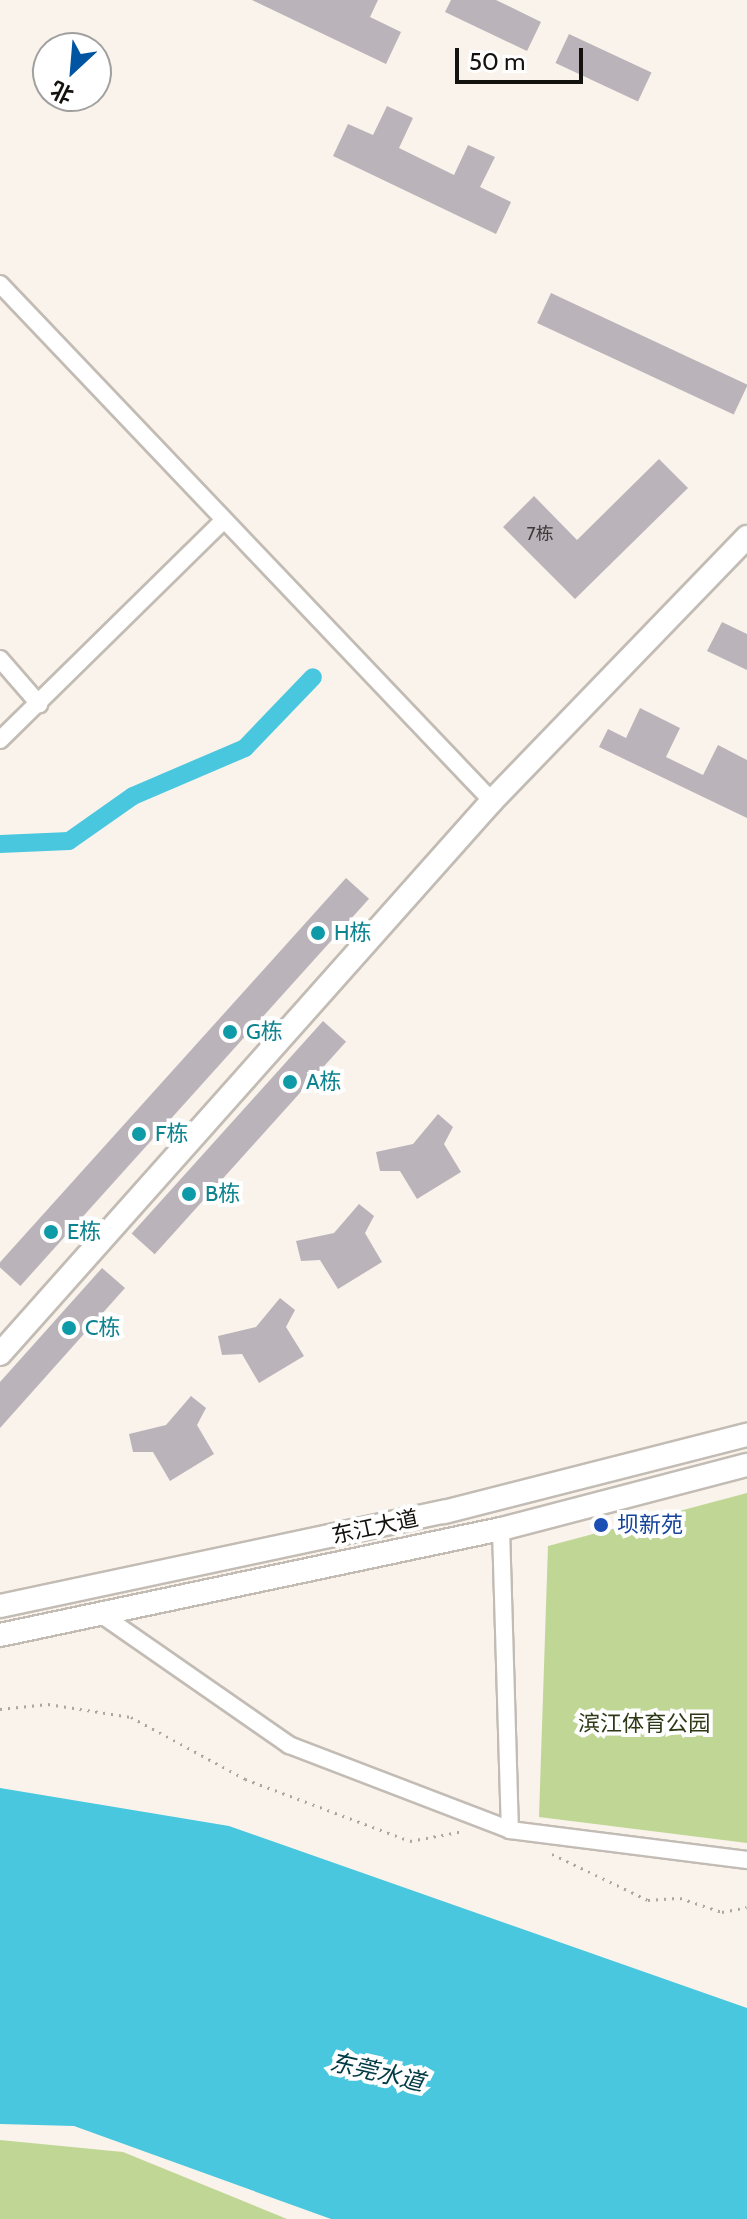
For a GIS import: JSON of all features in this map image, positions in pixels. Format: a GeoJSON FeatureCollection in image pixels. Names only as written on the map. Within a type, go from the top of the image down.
{"type":"FeatureCollection","features":[{"type":"Feature","properties":{"kind":"main road"},"geometry":{"type":"LineString","coordinates":[[0,1354],[492,801],[747,537]]}},
{"type":"Feature","properties":{"kind":"main road","name":"东江大道"},"geometry":{"type":"LineString","coordinates":[[0,1606],[444,1512],[747,1435]]}},
{"type":"Feature","properties":{"kind":"main road","name":"东江大道"},"geometry":{"type":"LineString","coordinates":[[0,1635],[501,1529],[747,1465]]}},
{"type":"Feature","properties":{"kind":"street"},"geometry":{"type":"LineString","coordinates":[[0,284],[222,522],[492,801]]}},
{"type":"Feature","properties":{"kind":"street"},"geometry":{"type":"LineString","coordinates":[[0,740],[222,522]]}},
{"type":"Feature","properties":{"kind":"street"},"geometry":{"type":"LineString","coordinates":[[0,659],[39,704]]}},
{"type":"Feature","properties":{"kind":"street"},"geometry":{"type":"LineString","coordinates":[[501,1529],[510,1830]]}},
{"type":"Feature","properties":{"kind":"street"},"geometry":{"type":"LineString","coordinates":[[102,1615],[289,1745],[510,1830],[747,1860]]}},
{"type":"Feature","properties":{"kind":"path"},"geometry":{"type":"LineString","coordinates":[[0,1709],[48,1704],[131,1717],[245,1779],[410,1841],[479,1834]]}},
{"type":"Feature","properties":{"kind":"path"},"geometry":{"type":"LineString","coordinates":[[536,1849],[648,1900],[680,1898],[722,1912],[747,1907]]}},
{"type":"Feature","properties":{"kind":"green space","name":"滨江体育公园"},"geometry":{"type":"Polygon","coordinates":[[[747,1493],[747,1843],[539,1817],[548,1546],[747,1493]]]}},
{"type":"Feature","properties":{"kind":"green space"},"geometry":{"type":"Polygon","coordinates":[[[0,2140],[123,2152],[287,2219],[0,2219],[0,2140]]]}},
{"type":"Feature","properties":{"kind":"water","name":"东莞水道"},"geometry":{"type":"Polygon","coordinates":[[[0,1788],[229,1826],[747,2008],[747,2219],[331,2219],[74,2126],[0,2124],[0,1788]]]}},
{"type":"Feature","properties":{"kind":"building"},"geometry":{"type":"Polygon","coordinates":[[[252,0],[378,0],[370,17],[401,32],[386,64],[252,0]]]}},
{"type":"Feature","properties":{"kind":"building"},"geometry":{"type":"Polygon","coordinates":[[[451,0],[496,0],[541,22],[527,51],[445,12],[451,0]]]}},
{"type":"Feature","properties":{"kind":"building"},"geometry":{"type":"Polygon","coordinates":[[[569,34],[651,72],[638,101],[555,63],[569,34]]]}},
{"type":"Feature","properties":{"kind":"building"},"geometry":{"type":"Polygon","coordinates":[[[387,106],[413,118],[399,148],[454,175],[468,145],[495,157],[480,187],[511,202],[496,234],[333,156],[348,124],[373,135],[387,106]]]}},
{"type":"Feature","properties":{"kind":"building"},"geometry":{"type":"Polygon","coordinates":[[[551,293],[747,384],[734,415],[537,323],[551,293]]]}},
{"type":"Feature","properties":{"kind":"building"},"geometry":{"type":"Polygon","coordinates":[[[659,459],[688,488],[575,599],[503,527],[534,496],[577,540],[659,459]]]}},
{"type":"Feature","properties":{"kind":"building"},"geometry":{"type":"Polygon","coordinates":[[[722,622],[747,634],[747,670],[707,651],[722,622]]]}},
{"type":"Feature","properties":{"kind":"building"},"geometry":{"type":"Polygon","coordinates":[[[640,708],[680,728],[666,757],[703,775],[718,745],[747,760],[747,818],[599,747],[608,729],[626,738],[640,708]]]}},
{"type":"Feature","properties":{"kind":"building"},"geometry":{"type":"Polygon","coordinates":[[[346,878],[369,899],[20,1286],[0,1268],[0,1262],[346,878]]]}},
{"type":"Feature","properties":{"kind":"building"},"geometry":{"type":"Polygon","coordinates":[[[323,1021],[346,1042],[155,1254],[132,1234],[323,1021]]]}},
{"type":"Feature","properties":{"kind":"building"},"geometry":{"type":"Polygon","coordinates":[[[438,1114],[453,1127],[444,1144],[461,1172],[417,1199],[400,1171],[380,1171],[376,1152],[413,1144],[438,1114]]]}},
{"type":"Feature","properties":{"kind":"building"},"geometry":{"type":"Polygon","coordinates":[[[359,1204],[374,1216],[365,1233],[382,1262],[338,1289],[320,1260],[301,1261],[296,1241],[334,1233],[359,1204]]]}},
{"type":"Feature","properties":{"kind":"building","name":"C栋"},"geometry":{"type":"Polygon","coordinates":[[[102,1268],[125,1288],[0,1428],[0,1382],[102,1268]]]}},
{"type":"Feature","properties":{"kind":"building"},"geometry":{"type":"Polygon","coordinates":[[[280,1298],[295,1310],[286,1327],[304,1356],[259,1383],[242,1354],[222,1355],[218,1336],[256,1327],[280,1298]]]}},
{"type":"Feature","properties":{"kind":"building"},"geometry":{"type":"Polygon","coordinates":[[[191,1396],[206,1408],[197,1425],[214,1454],[170,1481],[153,1452],[133,1452],[129,1434],[166,1425],[191,1396]]]}},
{"type":"Feature","properties":{"kind":"waterway"},"geometry":{"type":"LineString","coordinates":[[0,844],[69,841],[133,796],[245,748],[313,677]]}},
{"type":"Feature","properties":{"kind":"place","name":"H栋"},"geometry":{"type":"Point","coordinates":[318,933]}},
{"type":"Feature","properties":{"kind":"place","name":"G栋"},"geometry":{"type":"Point","coordinates":[230,1032]}},
{"type":"Feature","properties":{"kind":"place","name":"A栋"},"geometry":{"type":"Point","coordinates":[290,1082]}},
{"type":"Feature","properties":{"kind":"place","name":"F栋"},"geometry":{"type":"Point","coordinates":[139,1134]}},
{"type":"Feature","properties":{"kind":"place","name":"B栋"},"geometry":{"type":"Point","coordinates":[189,1194]}},
{"type":"Feature","properties":{"kind":"place","name":"E栋"},"geometry":{"type":"Point","coordinates":[51,1232]}},
{"type":"Feature","properties":{"kind":"place","name":"C栋"},"geometry":{"type":"Point","coordinates":[69,1328]}},
{"type":"Feature","properties":{"kind":"place","name":"坝新苑"},"geometry":{"type":"Point","coordinates":[601,1525]}}]}
